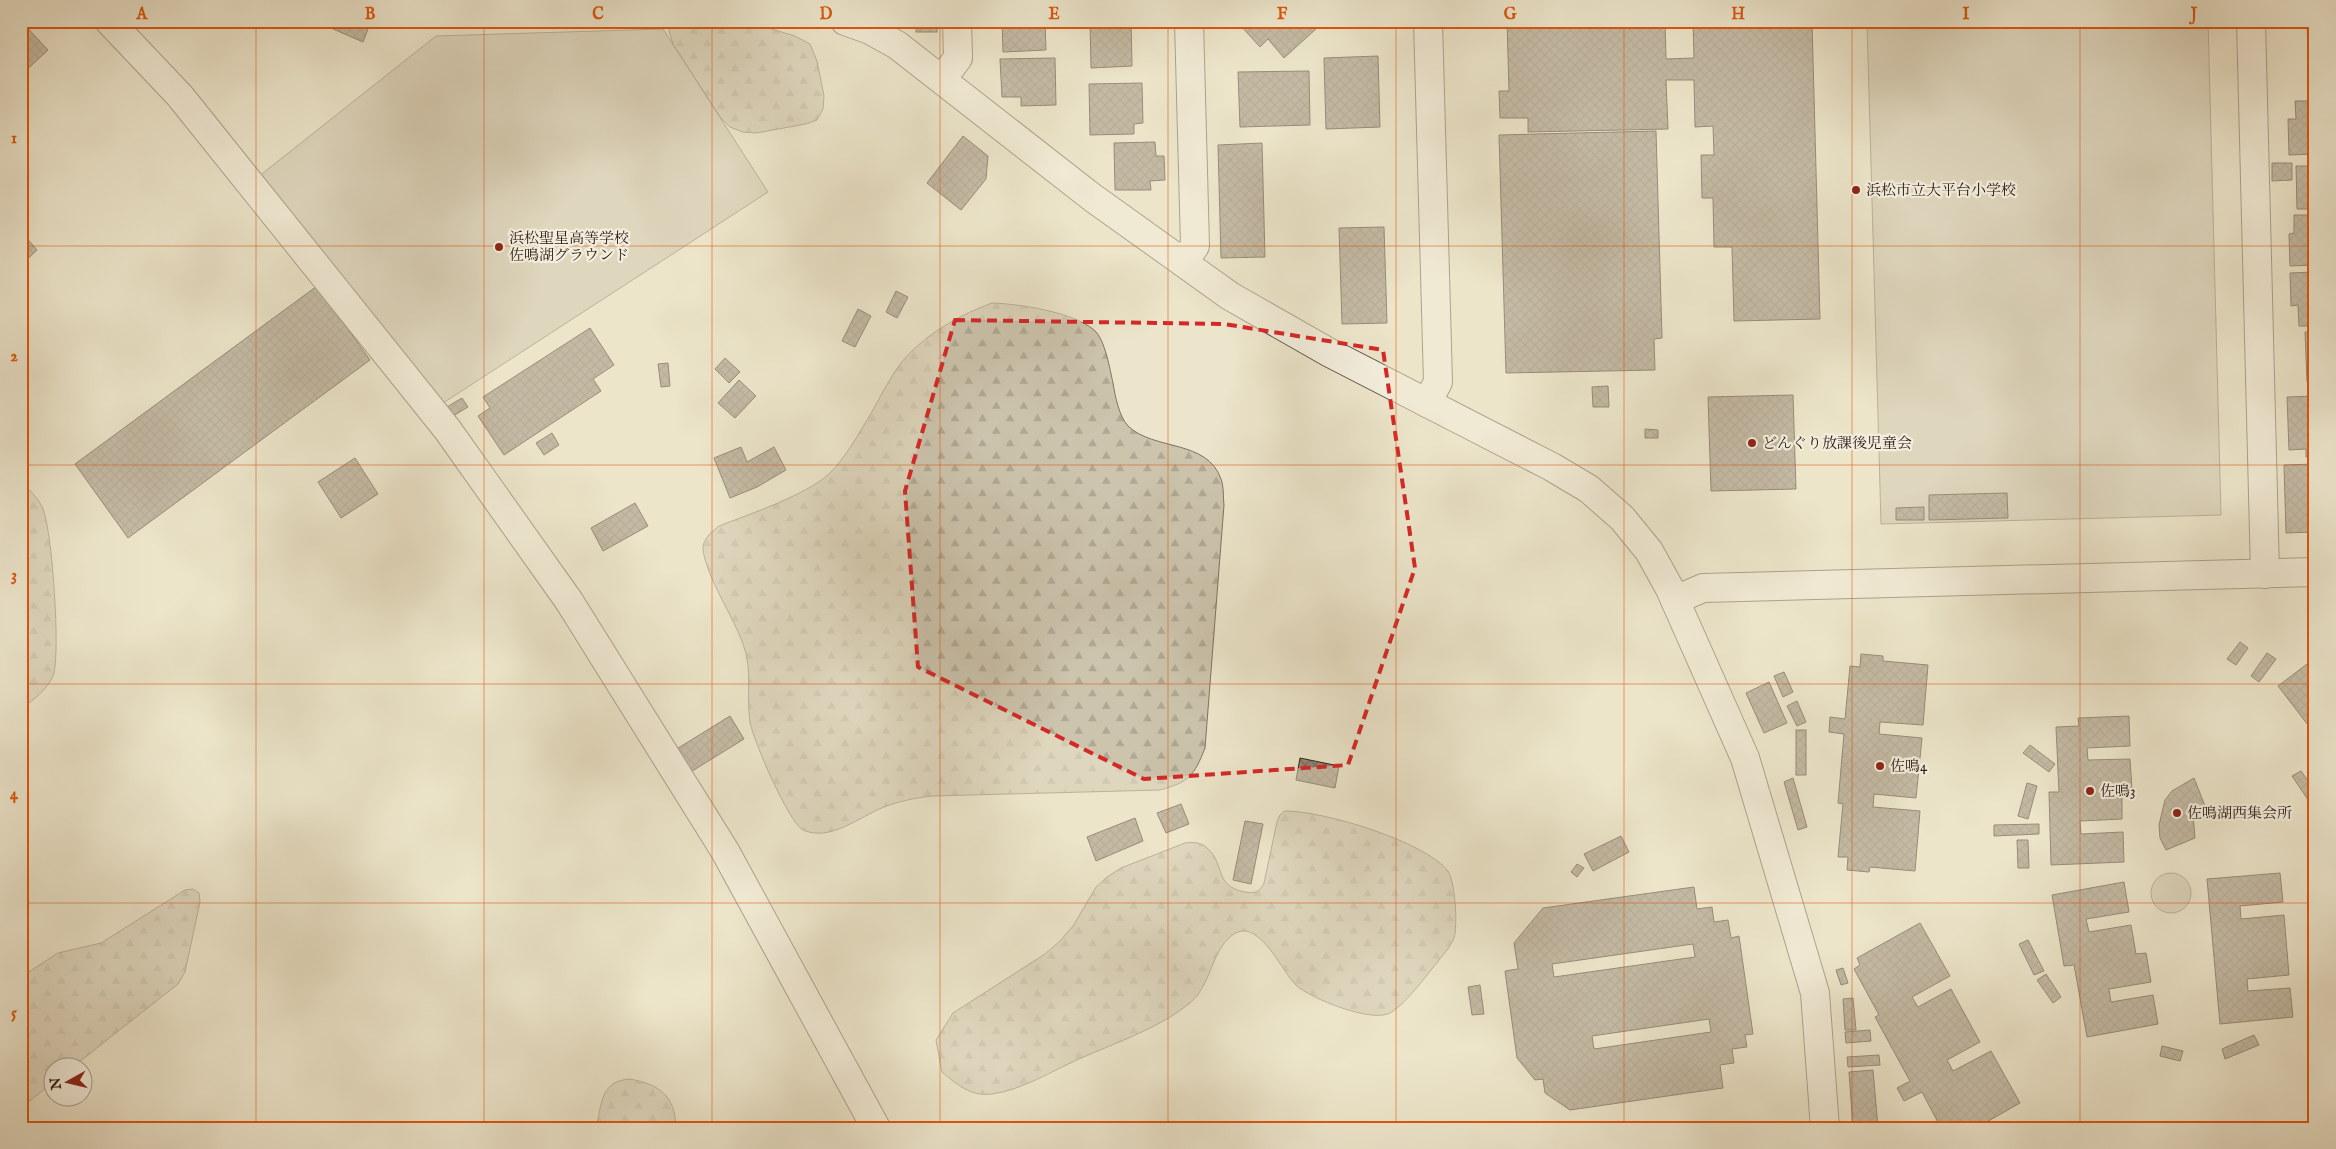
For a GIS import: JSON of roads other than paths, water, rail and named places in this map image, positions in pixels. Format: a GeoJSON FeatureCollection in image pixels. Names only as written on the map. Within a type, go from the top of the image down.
{"type":"FeatureCollection","features":[{"type":"Feature","properties":{"kind":"street"},"geometry":{"type":"LineString","coordinates":[[109,21],[180,96],[447,429],[569,601],[725,852],[876,1128]]}},
{"type":"Feature","properties":{"kind":"street"},"geometry":{"type":"LineString","coordinates":[[845,21],[870,30],[897,45],[1093,198],[1230,296],[1264,317],[1552,467],[1589,489],[1622,518],[1649,551],[1675,600],[1745,758],[1815,993],[1825,1128]]}},
{"type":"Feature","properties":{"kind":"street"},"geometry":{"type":"LineString","coordinates":[[942,79],[958,58],[957,21]]}},
{"type":"Feature","properties":{"kind":"street"},"geometry":{"type":"LineString","coordinates":[[1183,262],[1195,246],[1189,21]]}},
{"type":"Feature","properties":{"kind":"street"},"geometry":{"type":"LineString","coordinates":[[1427,402],[1438,382],[1428,21]]}},
{"type":"Feature","properties":{"kind":"street"},"geometry":{"type":"LineString","coordinates":[[2250,21],[2265,574]]}},
{"type":"Feature","properties":{"kind":"street"},"geometry":{"type":"LineString","coordinates":[[1675,600],[1703,588],[2315,572]]}},
{"type":"Feature","properties":{"kind":"place","name":"浜松市立大平台小学校"},"geometry":{"type":"Point","coordinates":[1856,190]}},
{"type":"Feature","properties":{"kind":"place","name":"浜松聖星高等学校 佐鳴湖グラウンド"},"geometry":{"type":"Point","coordinates":[499,247]}},
{"type":"Feature","properties":{"kind":"place","name":"どんぐり放課後児童会"},"geometry":{"type":"Point","coordinates":[1752,443]}},
{"type":"Feature","properties":{"kind":"place","name":"佐鳴4"},"geometry":{"type":"Point","coordinates":[1880,766]}},
{"type":"Feature","properties":{"kind":"place","name":"佐鳴3"},"geometry":{"type":"Point","coordinates":[2090,791]}},
{"type":"Feature","properties":{"kind":"place","name":"佐鳴湖西集会所"},"geometry":{"type":"Point","coordinates":[2177,813]}}]}
